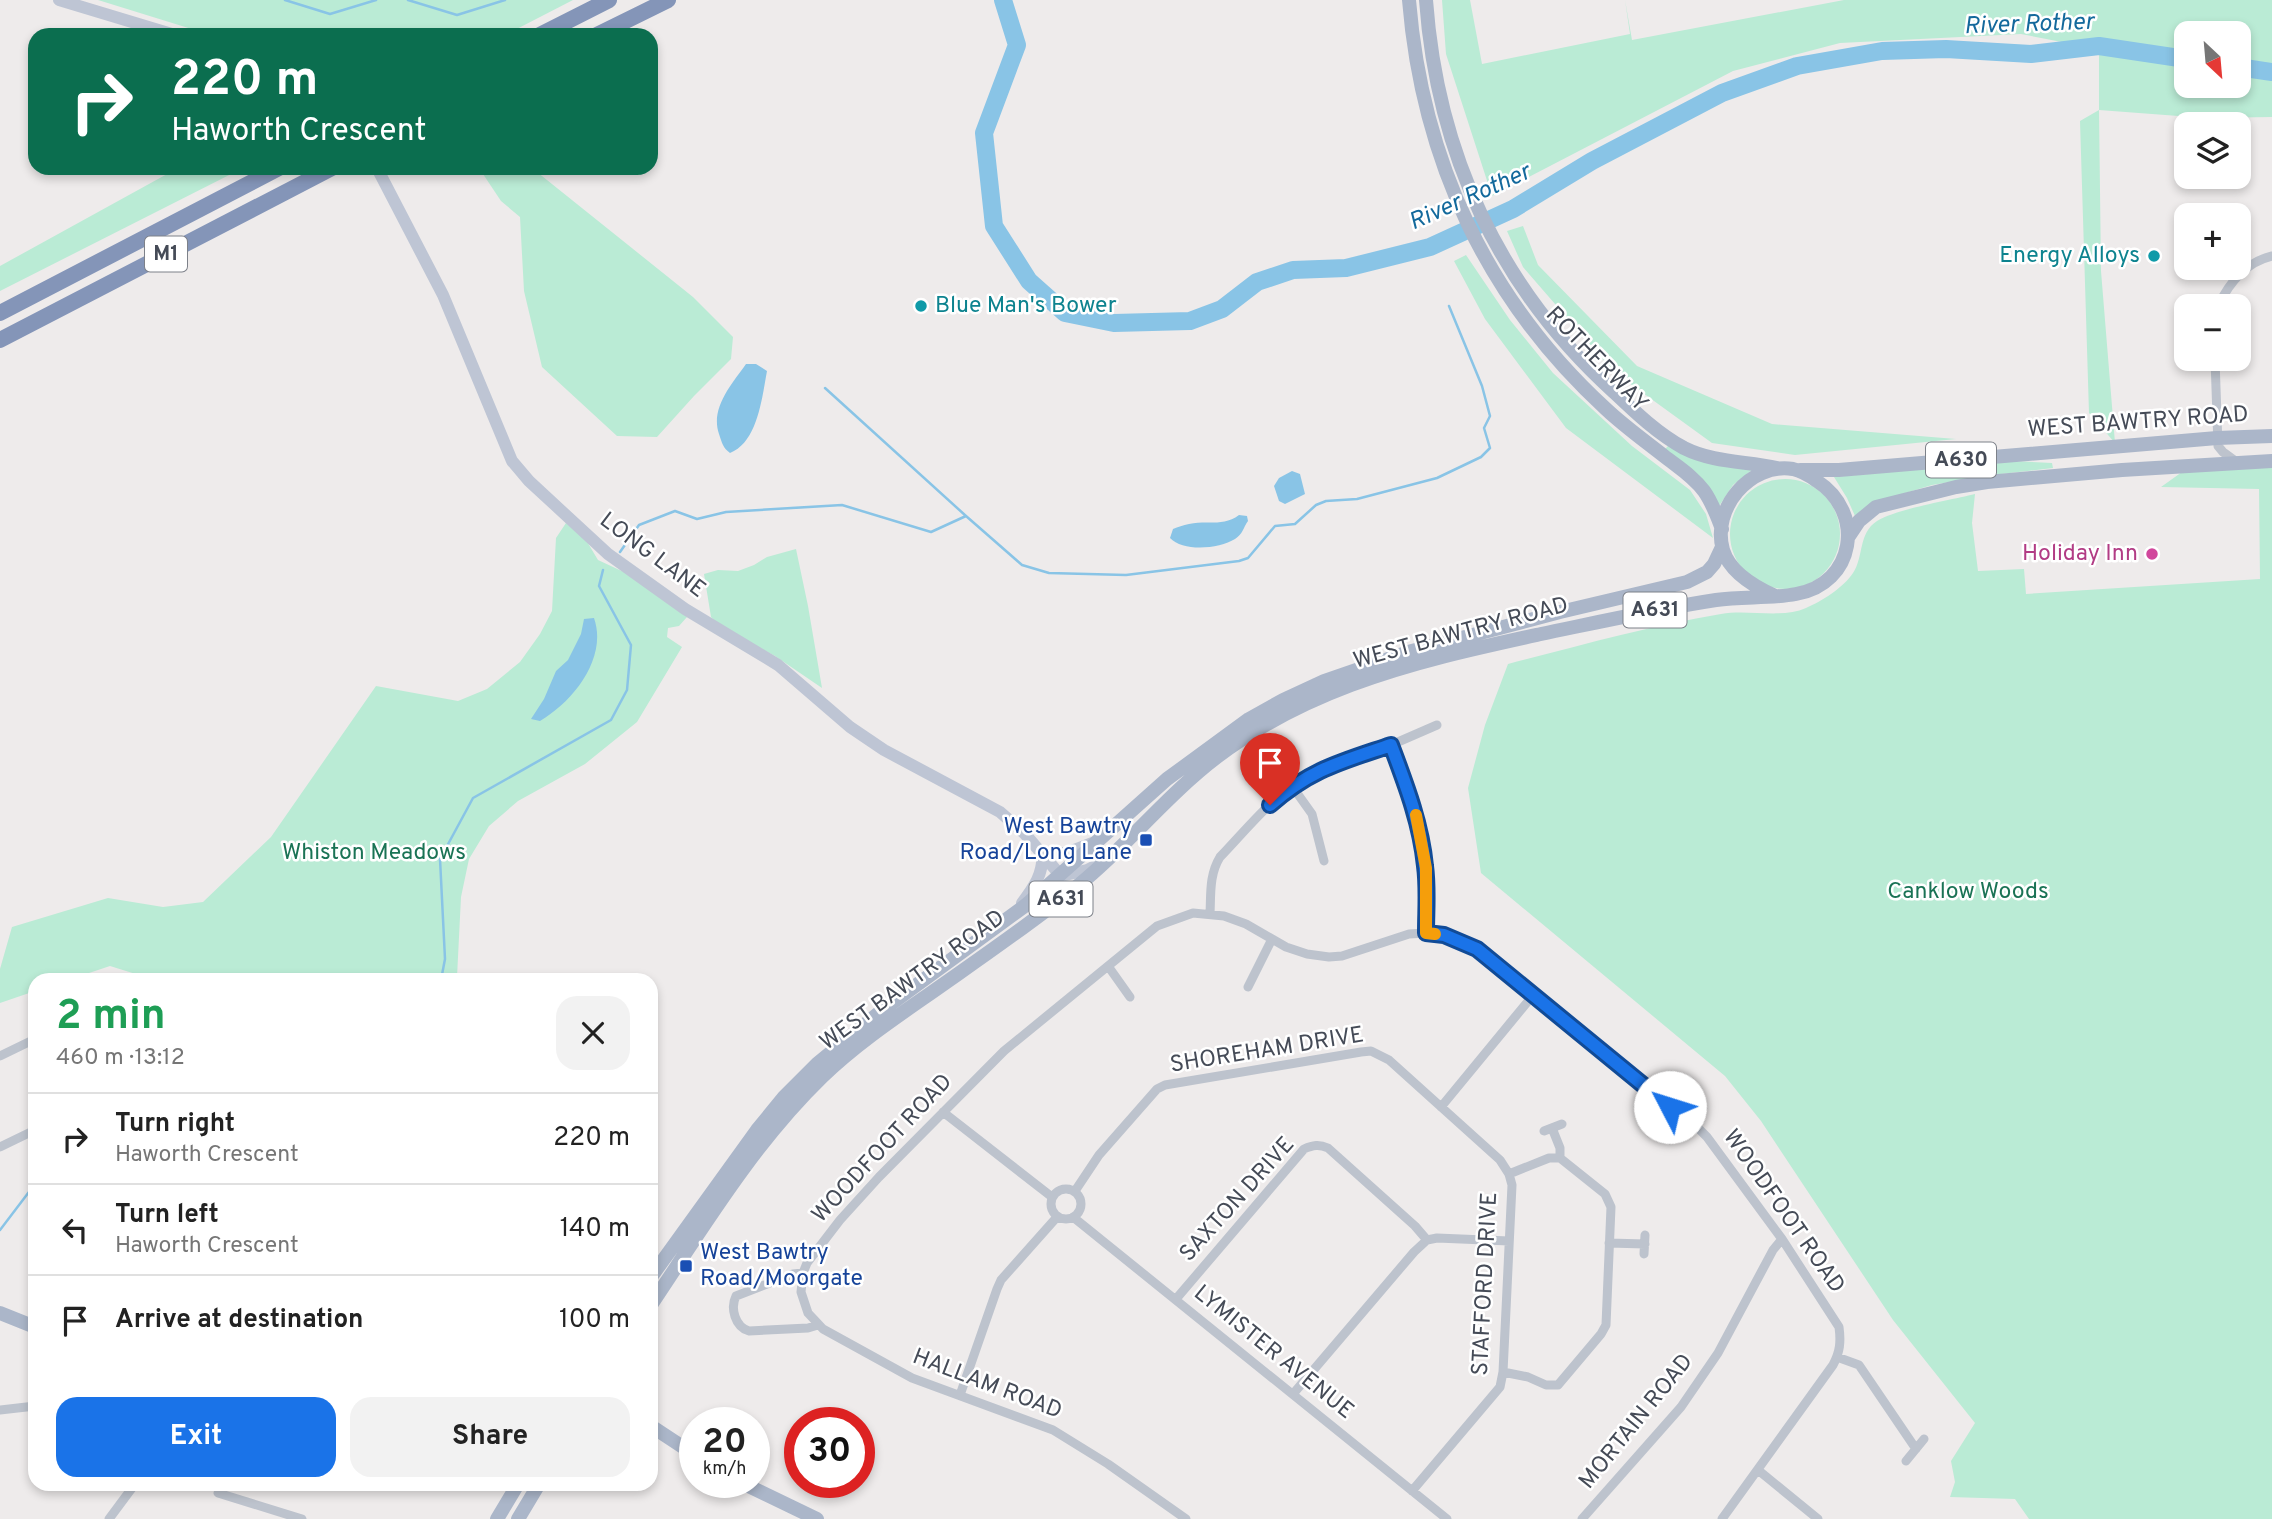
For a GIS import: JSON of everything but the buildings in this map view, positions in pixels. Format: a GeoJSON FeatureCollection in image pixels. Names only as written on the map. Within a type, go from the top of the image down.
{"type":"FeatureCollection","features":[{"type":"Feature","properties":{"kind":"highway"},"geometry":{"type":"LineString","coordinates":[[554,28],[609,0]]}},
{"type":"Feature","properties":{"kind":"highway"},"geometry":{"type":"LineString","coordinates":[[611,28],[668,0]]}},
{"type":"Feature","properties":{"kind":"highway","name":"M1"},"geometry":{"type":"LineString","coordinates":[[0,313],[266,175]]}},
{"type":"Feature","properties":{"kind":"highway","name":"M1"},"geometry":{"type":"LineString","coordinates":[[0,340],[318,175]]}},
{"type":"Feature","properties":{"kind":"main road","name":"ROTHERWAY"},"geometry":{"type":"LineString","coordinates":[[1409,0],[1419,82],[1433,135],[1461,212],[1481,250],[1517,310],[1548,349],[1607,410],[1698,483],[1711,503],[1722,530]]}},
{"type":"Feature","properties":{"kind":"main road","name":"ROTHERWAY"},"geometry":{"type":"LineString","coordinates":[[1426,0],[1436,84],[1452,144],[1495,242],[1514,275],[1556,333],[1593,373],[1666,436],[1684,448],[1714,459],[1781,469]]}},
{"type":"Feature","properties":{"kind":"main road","name":"WEST BAWTRY ROAD"},"geometry":{"type":"LineString","coordinates":[[1798,470],[1839,470],[2217,438],[2272,436]]}},
{"type":"Feature","properties":{"kind":"main road","name":"WEST BAWTRY ROAD"},"geometry":{"type":"LineString","coordinates":[[1849,536],[1858,521],[1876,507],[1956,486],[2014,479],[2272,461]]}},
{"type":"Feature","properties":{"kind":"main road"},"geometry":{"type":"LineString","coordinates":[[1781,469],[1798,470],[1830,490],[1848,520],[1849,536],[1844,557],[1835,573],[1826,581],[1806,592],[1775,596],[1752,584],[1732,567],[1722,547],[1722,530],[1729,503],[1741,487],[1759,475],[1781,469]]}},
{"type":"Feature","properties":{"kind":"main road","name":"WEST BAWTRY ROAD"},"geometry":{"type":"LineString","coordinates":[[658,1267],[757,1130],[784,1097],[817,1064],[865,1023],[1014,914],[1061,876],[1167,779],[1203,750],[1249,719],[1324,681],[1408,652],[1698,577],[1714,564],[1722,547]]}},
{"type":"Feature","properties":{"kind":"main road","name":"WEST BAWTRY ROAD"},"geometry":{"type":"LineString","coordinates":[[658,1295],[745,1165],[825,1074],[893,1018],[1036,919],[1108,858],[1184,785],[1217,757],[1255,731],[1293,709],[1351,685],[1420,663],[1646,612],[1740,597],[1775,596]]}},
{"type":"Feature","properties":{"kind":"main road","name":"A631"},"geometry":{"type":"LineString","coordinates":[[1617,598],[1624,606],[1646,612]]}},
{"type":"Feature","properties":{"kind":"main road"},"geometry":{"type":"LineString","coordinates":[[0,1313],[28,1324]]}},
{"type":"Feature","properties":{"kind":"main road"},"geometry":{"type":"LineString","coordinates":[[658,1430],[679,1444]]}},
{"type":"Feature","properties":{"kind":"main road"},"geometry":{"type":"LineString","coordinates":[[497,1519],[514,1491]]}},
{"type":"Feature","properties":{"kind":"main road"},"geometry":{"type":"LineString","coordinates":[[518,1519],[535,1491]]}},
{"type":"Feature","properties":{"kind":"main road"},"geometry":{"type":"LineString","coordinates":[[770,1496],[817,1519]]}},
{"type":"Feature","properties":{"kind":"street"},"geometry":{"type":"LineString","coordinates":[[58,0],[152,28]]}},
{"type":"Feature","properties":{"kind":"street","name":"LONG LANE"},"geometry":{"type":"LineString","coordinates":[[381,175],[443,295],[500,438],[512,461],[529,481],[608,554],[685,609],[778,665],[850,727],[884,750],[1000,812],[1026,834],[1061,876]]}},
{"type":"Feature","properties":{"kind":"street"},"geometry":{"type":"LineString","coordinates":[[2224,294],[2229,285],[2245,269],[2272,256]]}},
{"type":"Feature","properties":{"kind":"street"},"geometry":{"type":"LineString","coordinates":[[2214,371],[2218,446],[2238,463]]}},
{"type":"Feature","properties":{"kind":"street"},"geometry":{"type":"LineString","coordinates":[[1210,914],[1212,877],[1220,857],[1292,786],[1331,765],[1391,745],[1437,725]]}},
{"type":"Feature","properties":{"kind":"street"},"geometry":{"type":"LineString","coordinates":[[1391,745],[1413,803],[1421,838],[1426,868],[1426,933]]}},
{"type":"Feature","properties":{"kind":"street"},"geometry":{"type":"LineString","coordinates":[[1292,786],[1312,814],[1324,861]]}},
{"type":"Feature","properties":{"kind":"street"},"geometry":{"type":"LineString","coordinates":[[1042,853],[1076,850],[1103,837]]}},
{"type":"Feature","properties":{"kind":"street","name":"A631"},"geometry":{"type":"LineString","coordinates":[[1014,914],[1037,883],[1042,866],[1042,853]]}},
{"type":"Feature","properties":{"kind":"street","name":"A631"},"geometry":{"type":"LineString","coordinates":[[1061,876],[1087,870],[1108,858]]}},
{"type":"Feature","properties":{"kind":"street","name":"WOODFOOT ROAD"},"geometry":{"type":"LineString","coordinates":[[803,1273],[813,1254],[840,1220],[1004,1051],[1157,926],[1193,913],[1210,914],[1246,924],[1286,947],[1329,957],[1342,956],[1409,934],[1426,933],[1454,938],[1477,949],[1699,1129],[1782,1239],[1839,1327],[1841,1338],[1837,1357]]}},
{"type":"Feature","properties":{"kind":"street"},"geometry":{"type":"LineString","coordinates":[[1248,987],[1272,939]]}},
{"type":"Feature","properties":{"kind":"street"},"geometry":{"type":"LineString","coordinates":[[1108,966],[1129,997]]}},
{"type":"Feature","properties":{"kind":"street"},"geometry":{"type":"LineString","coordinates":[[1441,1107],[1534,994]]}},
{"type":"Feature","properties":{"kind":"street"},"geometry":{"type":"LineString","coordinates":[[0,1056],[28,1042]]}},
{"type":"Feature","properties":{"kind":"street","name":"SHOREHAM DRIVE"},"geometry":{"type":"LineString","coordinates":[[1075,1191],[1099,1155],[1157,1089],[1165,1085],[1371,1051],[1389,1060],[1500,1160],[1509,1174]]}},
{"type":"Feature","properties":{"kind":"street"},"geometry":{"type":"LineString","coordinates":[[943,1112],[1052,1197]]}},
{"type":"Feature","properties":{"kind":"street"},"geometry":{"type":"LineString","coordinates":[[1560,1158],[1560,1147],[1548,1129],[1562,1124]]}},
{"type":"Feature","properties":{"kind":"street"},"geometry":{"type":"LineString","coordinates":[[0,1147],[28,1133]]}},
{"type":"Feature","properties":{"kind":"street","name":"SAXTON DRIVE"},"geometry":{"type":"LineString","coordinates":[[1176,1298],[1304,1149],[1312,1146],[1321,1145],[1328,1148],[1427,1240]]}},
{"type":"Feature","properties":{"kind":"street"},"geometry":{"type":"LineString","coordinates":[[1503,1372],[1528,1377],[1546,1385],[1558,1385],[1563,1381],[1606,1325],[1609,1243],[1609,1200],[1560,1158],[1549,1158],[1509,1174]]}},
{"type":"Feature","properties":{"kind":"street","name":"STAFFORD DRIVE"},"geometry":{"type":"LineString","coordinates":[[1412,1491],[1500,1387],[1509,1241],[1509,1174]]}},
{"type":"Feature","properties":{"kind":"street"},"geometry":{"type":"LineString","coordinates":[[1062,1189],[1075,1191],[1082,1204],[1073,1217],[1065,1219],[1057,1217],[1051,1208],[1052,1197],[1062,1189]]}},
{"type":"Feature","properties":{"kind":"street"},"geometry":{"type":"LineString","coordinates":[[960,1395],[996,1289],[1057,1217]]}},
{"type":"Feature","properties":{"kind":"street","name":"LYMISTER AVENUE"},"geometry":{"type":"LineString","coordinates":[[1073,1217],[1447,1519]]}},
{"type":"Feature","properties":{"kind":"street"},"geometry":{"type":"LineString","coordinates":[[1293,1394],[1405,1262],[1427,1240],[1437,1238],[1509,1241]]}},
{"type":"Feature","properties":{"kind":"street","name":"MORTAIN ROAD"},"geometry":{"type":"LineString","coordinates":[[1582,1519],[1681,1407],[1718,1353],[1773,1250],[1782,1239]]}},
{"type":"Feature","properties":{"kind":"street"},"geometry":{"type":"LineString","coordinates":[[1609,1243],[1645,1244]]}},
{"type":"Feature","properties":{"kind":"street"},"geometry":{"type":"LineString","coordinates":[[803,1273],[801,1292],[804,1303],[818,1325],[808,1328],[749,1331],[737,1324],[733,1302],[736,1296],[793,1274],[803,1273]]}},
{"type":"Feature","properties":{"kind":"street","name":"HALLAM ROAD"},"geometry":{"type":"LineString","coordinates":[[818,1325],[912,1378],[1054,1430],[1186,1519]]}},
{"type":"Feature","properties":{"kind":"street"},"geometry":{"type":"LineString","coordinates":[[1722,1519],[1837,1357],[1858,1365],[1916,1449]]}},
{"type":"Feature","properties":{"kind":"street"},"geometry":{"type":"LineString","coordinates":[[1,1408],[28,1406]]}},
{"type":"Feature","properties":{"kind":"street"},"geometry":{"type":"LineString","coordinates":[[1906,1461],[1924,1439]]}},
{"type":"Feature","properties":{"kind":"street"},"geometry":{"type":"LineString","coordinates":[[1758,1470],[1818,1519]]}},
{"type":"Feature","properties":{"kind":"street"},"geometry":{"type":"LineString","coordinates":[[109,1519],[130,1491]]}},
{"type":"Feature","properties":{"kind":"street"},"geometry":{"type":"LineString","coordinates":[[218,1493],[302,1519]]}},
{"type":"Feature","properties":{"kind":"green space"},"geometry":{"type":"Polygon","coordinates":[[[98,0],[573,0],[519,28],[188,28],[98,0]]]}},
{"type":"Feature","properties":{"kind":"green space"},"geometry":{"type":"Polygon","coordinates":[[[1442,0],[1470,0],[1482,64],[1630,34],[1625,0],[1632,40],[1844,0],[2272,0],[2272,117],[2251,117],[2251,112],[2174,112],[2174,116],[2099,110],[2099,54],[2165,62],[2021,34],[1840,43],[1733,71],[1492,196],[1446,54],[1442,0]]]}},
{"type":"Feature","properties":{"kind":"green space"},"geometry":{"type":"Polygon","coordinates":[[[2099,110],[2101,271],[2115,443],[2089,413],[2080,121],[2099,110]]]}},
{"type":"Feature","properties":{"kind":"green space"},"geometry":{"type":"Polygon","coordinates":[[[165,175],[229,175],[0,291],[0,266],[165,175]]]}},
{"type":"Feature","properties":{"kind":"green space"},"geometry":{"type":"Polygon","coordinates":[[[484,175],[541,175],[693,297],[733,337],[731,359],[657,437],[617,436],[542,367],[524,291],[520,217],[501,201],[484,175]]]}},
{"type":"Feature","properties":{"kind":"green space"},"geometry":{"type":"Polygon","coordinates":[[[1523,226],[1538,265],[1637,366],[1772,424],[1956,439],[1795,455],[1712,443],[1614,372],[1523,267],[1507,231],[1523,226]]]}},
{"type":"Feature","properties":{"kind":"green space"},"geometry":{"type":"Polygon","coordinates":[[[1466,255],[1510,320],[1553,373],[1632,446],[1690,490],[1706,514],[1713,538],[1566,428],[1485,319],[1454,261],[1466,255]]]}},
{"type":"Feature","properties":{"kind":"green space"},"geometry":{"type":"Polygon","coordinates":[[[1668,446],[1752,470],[1733,485],[1719,506],[1665,449],[1668,446]]]}},
{"type":"Feature","properties":{"kind":"green space"},"geometry":{"type":"Polygon","coordinates":[[[2014,461],[2052,463],[2053,468],[1932,485],[1872,503],[1855,516],[1834,477],[2014,461]]]}},
{"type":"Feature","properties":{"kind":"green space","name":"Canklow Woods"},"geometry":{"type":"Polygon","coordinates":[[[2272,466],[2272,1519],[2029,1519],[2015,1499],[1950,1497],[1955,1482],[1951,1461],[1975,1423],[1893,1320],[1761,1121],[1725,1076],[1481,873],[1468,788],[1485,725],[1508,664],[1694,619],[1731,613],[1786,613],[1806,608],[1832,594],[1849,579],[1871,526],[1886,517],[1910,509],[1975,494],[1972,523],[1978,571],[2024,569],[2026,594],[2260,579],[2259,489],[2161,487],[2182,472],[2272,466]]]}},
{"type":"Feature","properties":{"kind":"green space"},"geometry":{"type":"Polygon","coordinates":[[[1785,479],[1806,483],[1824,495],[1836,513],[1840,534],[1836,555],[1824,573],[1806,585],[1785,589],[1764,585],[1746,573],[1734,555],[1730,534],[1734,513],[1746,495],[1764,483],[1785,479]]]}},
{"type":"Feature","properties":{"kind":"green space","name":"Whiston Meadows"},"geometry":{"type":"Polygon","coordinates":[[[566,523],[586,540],[598,560],[626,573],[687,617],[679,626],[668,628],[667,637],[682,647],[637,722],[585,764],[518,801],[489,826],[469,859],[461,897],[457,973],[132,973],[110,966],[89,973],[28,973],[28,993],[0,1003],[0,969],[12,927],[108,898],[163,907],[203,902],[271,837],[376,686],[458,701],[487,689],[520,662],[552,611],[556,538],[566,523]]]}},
{"type":"Feature","properties":{"kind":"green space"},"geometry":{"type":"Polygon","coordinates":[[[796,549],[822,688],[775,656],[719,626],[711,617],[704,574],[718,570],[738,571],[767,557],[796,549]]]}},
{"type":"Feature","properties":{"kind":"water"},"geometry":{"type":"Polygon","coordinates":[[[746,364],[756,364],[767,371],[753,429],[747,439],[730,453],[720,437],[717,415],[729,388],[746,364]]]}},
{"type":"Feature","properties":{"kind":"water"},"geometry":{"type":"Polygon","coordinates":[[[1292,471],[1300,474],[1305,494],[1285,504],[1279,501],[1274,486],[1279,478],[1292,471]]]}},
{"type":"Feature","properties":{"kind":"water"},"geometry":{"type":"Polygon","coordinates":[[[1239,515],[1247,516],[1248,521],[1240,535],[1220,545],[1192,547],[1170,538],[1173,529],[1181,526],[1227,521],[1239,515]]]}},
{"type":"Feature","properties":{"kind":"water"},"geometry":{"type":"Polygon","coordinates":[[[594,618],[596,648],[585,677],[552,713],[540,721],[531,719],[544,699],[556,671],[568,660],[581,634],[584,619],[594,618]]]}},
{"type":"Feature","properties":{"kind":"waterway"},"geometry":{"type":"LineString","coordinates":[[285,0],[330,14],[376,0]]}},
{"type":"Feature","properties":{"kind":"waterway"},"geometry":{"type":"LineString","coordinates":[[408,0],[457,15],[505,0]]}},
{"type":"Feature","properties":{"kind":"waterway","name":"River Rother"},"geometry":{"type":"LineString","coordinates":[[1003,0],[1017,45],[984,133],[994,226],[1029,281],[1065,313],[1114,323],[1190,321],[1222,309],[1257,282],[1293,270],[1346,268],[1430,247],[1513,209],[1592,161],[1722,93],[1797,66],[1882,51],[1946,49],[2031,54],[2099,46],[2174,57]]}},
{"type":"Feature","properties":{"kind":"waterway","name":"River Rother"},"geometry":{"type":"LineString","coordinates":[[2251,69],[2272,72]]}},
{"type":"Feature","properties":{"kind":"waterway"},"geometry":{"type":"LineString","coordinates":[[620,552],[639,525],[675,511],[697,519],[726,512],[842,505],[931,532],[966,516],[1022,565],[1049,573],[1126,575],[1239,561],[1248,558],[1275,526],[1295,524],[1316,505],[1326,501],[1357,499],[1437,478],[1481,457],[1490,448],[1484,428],[1490,416],[1482,386],[1449,306]]}},
{"type":"Feature","properties":{"kind":"waterway"},"geometry":{"type":"LineString","coordinates":[[825,388],[966,516]]}},
{"type":"Feature","properties":{"kind":"waterway"},"geometry":{"type":"LineString","coordinates":[[442,973],[445,959],[440,859],[473,798],[611,720],[627,690],[631,645],[599,586],[603,570]]}},
{"type":"Feature","properties":{"kind":"waterway"},"geometry":{"type":"LineString","coordinates":[[0,1230],[28,1193]]}},
{"type":"Feature","properties":{"kind":"slow traffic"},"geometry":{"type":"LineString","coordinates":[[1416,815],[1426,868],[1426,933],[1435,934]]}},
{"type":"Feature","properties":{"kind":"place","name":"Energy Alloys"},"geometry":{"type":"Point","coordinates":[2154,256]}},
{"type":"Feature","properties":{"kind":"place","name":"Blue Man's Bower"},"geometry":{"type":"Point","coordinates":[921,306]}},
{"type":"Feature","properties":{"kind":"place","name":"Holiday Inn"},"geometry":{"type":"Point","coordinates":[2152,554]}},
{"type":"Feature","properties":{"kind":"place","name":"West Bawtry Road/Long Lane"},"geometry":{"type":"Point","coordinates":[1146,840]}},
{"type":"Feature","properties":{"kind":"place","name":"West Bawtry Road/Moorgate"},"geometry":{"type":"Point","coordinates":[686,1266]}},
{"type":"Feature","properties":{"kind":"route"},"geometry":{"type":"LineString","coordinates":[[1270,805],[1292,786],[1312,774],[1391,745],[1413,803],[1421,838],[1426,868],[1426,933],[1444,935],[1477,949],[1670,1107]]}}]}
